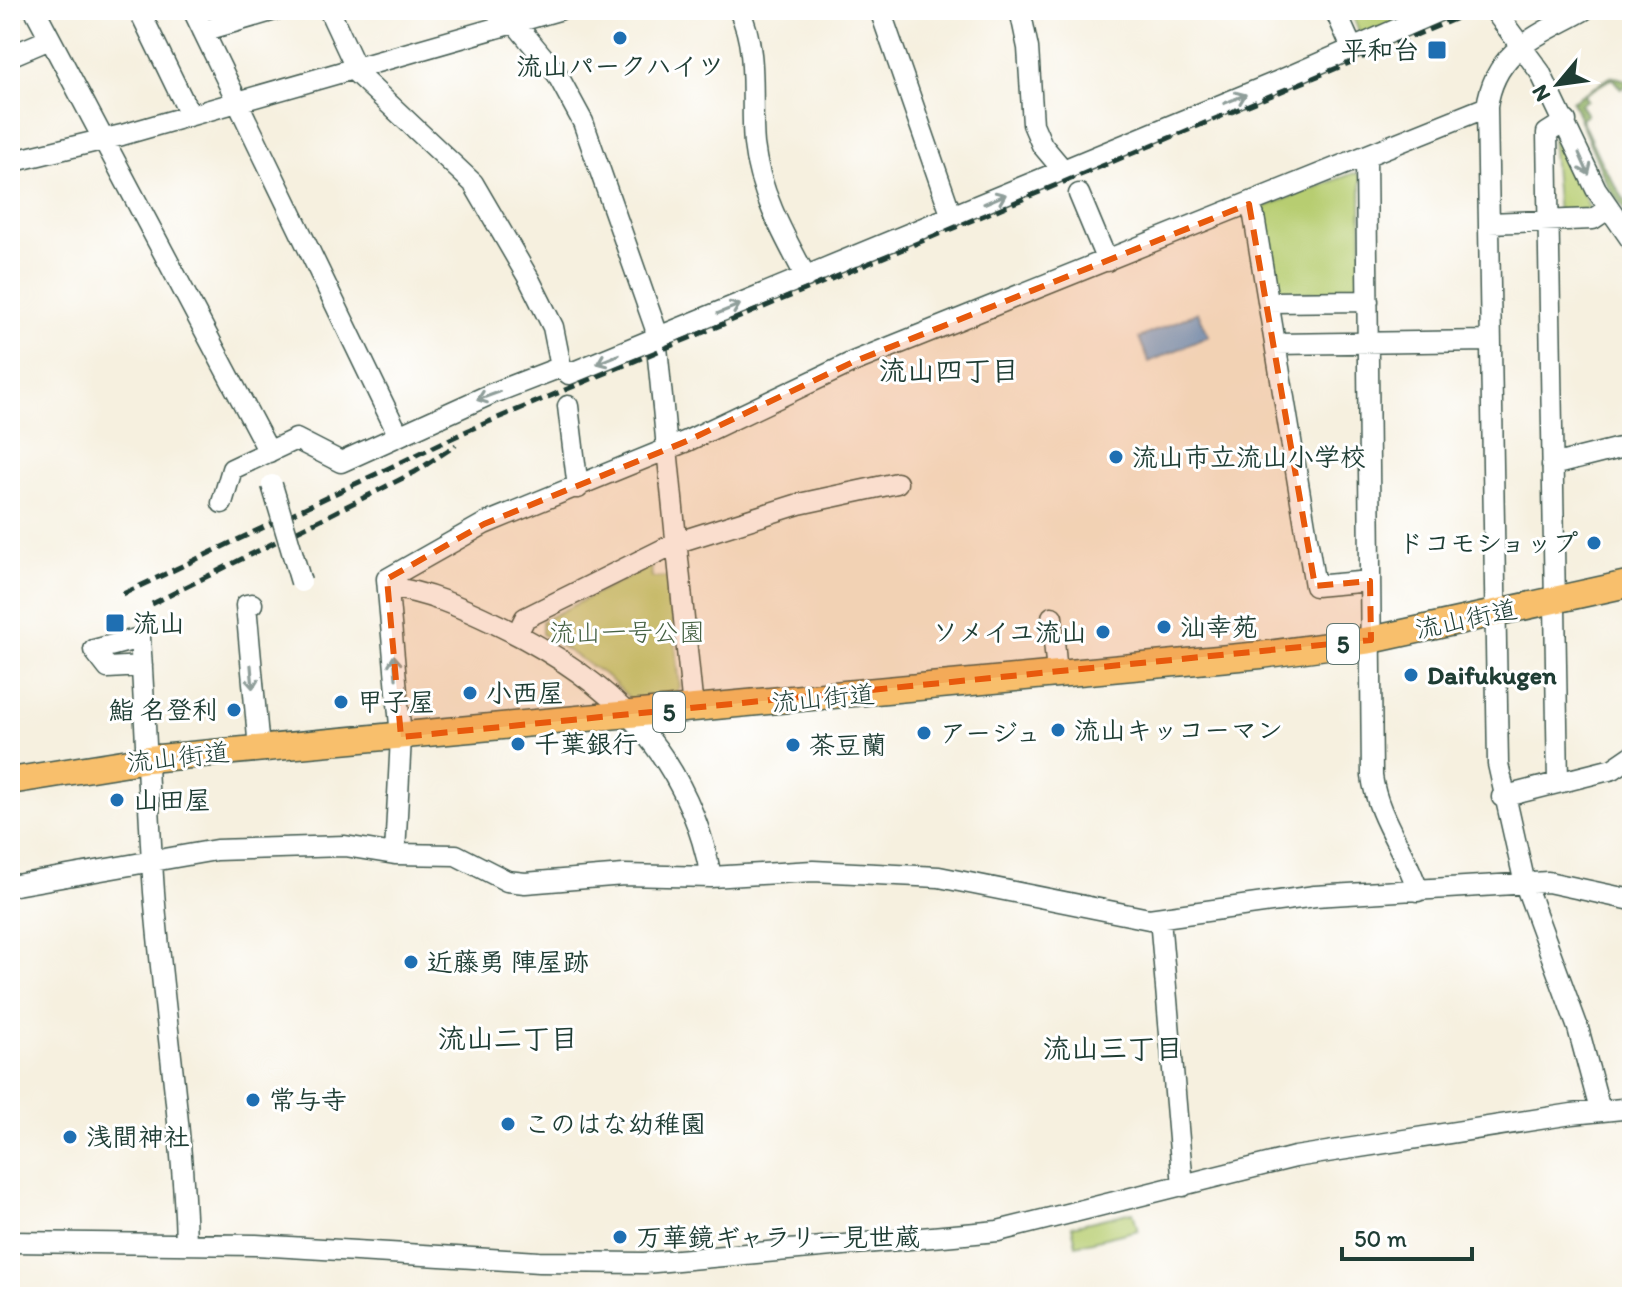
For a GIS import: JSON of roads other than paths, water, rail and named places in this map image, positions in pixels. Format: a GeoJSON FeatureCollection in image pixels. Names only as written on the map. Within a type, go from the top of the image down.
{"type":"FeatureCollection","features":[{"type":"Feature","properties":{"kind":"main road","name":"流山街道"},"geometry":{"type":"LineString","coordinates":[[10,781],[148,759],[1261,655],[1371,640],[1632,583]]}},
{"type":"Feature","properties":{"kind":"street"},"geometry":{"type":"LineString","coordinates":[[35,10],[269,452]]}},
{"type":"Feature","properties":{"kind":"street"},"geometry":{"type":"LineString","coordinates":[[139,10],[190,115]]}},
{"type":"Feature","properties":{"kind":"street"},"geometry":{"type":"LineString","coordinates":[[193,10],[398,434]]}},
{"type":"Feature","properties":{"kind":"street"},"geometry":{"type":"LineString","coordinates":[[203,31],[275,10]]}},
{"type":"Feature","properties":{"kind":"street"},"geometry":{"type":"LineString","coordinates":[[329,10],[354,69],[473,183],[553,327],[561,367],[569,374],[952,217],[1441,10]]}},
{"type":"Feature","properties":{"kind":"street"},"geometry":{"type":"LineString","coordinates":[[10,162],[354,69],[510,17],[559,10]]}},
{"type":"Feature","properties":{"kind":"street"},"geometry":{"type":"LineString","coordinates":[[739,10],[749,31],[755,147],[778,225],[806,277]]}},
{"type":"Feature","properties":{"kind":"street"},"geometry":{"type":"LineString","coordinates":[[880,10],[952,217]]}},
{"type":"Feature","properties":{"kind":"street"},"geometry":{"type":"LineString","coordinates":[[1021,10],[1028,48],[1033,124],[1042,145],[1063,170]]}},
{"type":"Feature","properties":{"kind":"street"},"geometry":{"type":"LineString","coordinates":[[1335,10],[1352,48]]}},
{"type":"Feature","properties":{"kind":"street"},"geometry":{"type":"LineString","coordinates":[[1494,10],[1540,72],[1566,121],[1583,164],[1608,209],[1632,241]]}},
{"type":"Feature","properties":{"kind":"street"},"geometry":{"type":"LineString","coordinates":[[1584,10],[1506,57],[1497,72],[1487,107],[1493,613],[1495,722],[1502,797],[1525,884],[1583,1042],[1600,1110]]}},
{"type":"Feature","properties":{"kind":"street"},"geometry":{"type":"LineString","coordinates":[[510,17],[557,74],[583,122],[657,339],[693,710]]}},
{"type":"Feature","properties":{"kind":"street"},"geometry":{"type":"LineString","coordinates":[[10,56],[50,39]]}},
{"type":"Feature","properties":{"kind":"street"},"geometry":{"type":"LineString","coordinates":[[395,854],[401,737],[387,579],[484,524],[578,488],[853,362],[1487,107]]}},
{"type":"Feature","properties":{"kind":"street"},"geometry":{"type":"LineString","coordinates":[[1558,783],[1547,133],[1566,121]]}},
{"type":"Feature","properties":{"kind":"street"},"geometry":{"type":"LineString","coordinates":[[1366,157],[1374,788],[1418,891]]}},
{"type":"Feature","properties":{"kind":"street"},"geometry":{"type":"LineString","coordinates":[[1079,194],[1107,261]]}},
{"type":"Feature","properties":{"kind":"street"},"geometry":{"type":"LineString","coordinates":[[1249,204],[1315,586],[1370,581]]}},
{"type":"Feature","properties":{"kind":"street"},"geometry":{"type":"LineString","coordinates":[[1489,223],[1593,219],[1608,209]]}},
{"type":"Feature","properties":{"kind":"street"},"geometry":{"type":"LineString","coordinates":[[1268,302],[1368,301]]}},
{"type":"Feature","properties":{"kind":"street"},"geometry":{"type":"LineString","coordinates":[[1275,344],[1490,341]]}},
{"type":"Feature","properties":{"kind":"street"},"geometry":{"type":"LineString","coordinates":[[222,503],[232,469],[296,439],[341,462],[398,434],[561,367]]}},
{"type":"Feature","properties":{"kind":"street"},"geometry":{"type":"LineString","coordinates":[[568,406],[578,488]]}},
{"type":"Feature","properties":{"kind":"street"},"geometry":{"type":"LineString","coordinates":[[1552,465],[1632,445]]}},
{"type":"Feature","properties":{"kind":"street"},"geometry":{"type":"LineString","coordinates":[[517,634],[525,618],[678,542],[799,504],[897,483]]}},
{"type":"Feature","properties":{"kind":"street"},"geometry":{"type":"LineString","coordinates":[[272,485],[301,582]]}},
{"type":"Feature","properties":{"kind":"street"},"geometry":{"type":"LineString","coordinates":[[388,592],[417,591],[442,600],[517,634],[594,681],[648,734],[685,795],[703,834],[711,877]]}},
{"type":"Feature","properties":{"kind":"street"},"geometry":{"type":"LineString","coordinates":[[249,605],[259,749]]}},
{"type":"Feature","properties":{"kind":"street"},"geometry":{"type":"LineString","coordinates":[[1052,617],[1057,675]]}},
{"type":"Feature","properties":{"kind":"street"},"geometry":{"type":"LineString","coordinates":[[142,666],[154,895],[186,1243]]}},
{"type":"Feature","properties":{"kind":"street"},"geometry":{"type":"LineString","coordinates":[[1502,797],[1613,769],[1632,756]]}},
{"type":"Feature","properties":{"kind":"street"},"geometry":{"type":"LineString","coordinates":[[10,886],[216,850],[345,846],[395,854],[456,855],[507,881],[525,883],[624,875],[711,877],[813,871],[939,877],[1149,919],[1315,896],[1525,884],[1569,884],[1632,900]]}},
{"type":"Feature","properties":{"kind":"street"},"geometry":{"type":"LineString","coordinates":[[1160,918],[1183,1186]]}},
{"type":"Feature","properties":{"kind":"street"},"geometry":{"type":"LineString","coordinates":[[10,1242],[186,1243],[539,1262],[644,1263],[998,1231],[1295,1157],[1600,1110],[1632,1108]]}},
{"type":"Feature","properties":{"kind":"water"},"geometry":{"type":"Polygon","coordinates":[[[1198,312],[1209,336],[1149,362],[1139,338],[1198,312]]]}},
{"type":"Feature","properties":{"kind":"railway"},"geometry":{"type":"LineString","coordinates":[[123,594],[469,430],[1476,10]]}},
{"type":"Feature","properties":{"kind":"railway"},"geometry":{"type":"LineString","coordinates":[[152,604],[415,472],[456,445]]}},
{"type":"Feature","properties":{"kind":"place","name":"流山パークハイツ"},"geometry":{"type":"Point","coordinates":[620,38]}},
{"type":"Feature","properties":{"kind":"place","name":"平和台"},"geometry":{"type":"Point","coordinates":[1437,50]}},
{"type":"Feature","properties":{"kind":"place","name":"流山市立流山小学校"},"geometry":{"type":"Point","coordinates":[1116,457]}},
{"type":"Feature","properties":{"kind":"place","name":"ドコモショップ"},"geometry":{"type":"Point","coordinates":[1594,543]}},
{"type":"Feature","properties":{"kind":"place","name":"流山"},"geometry":{"type":"Point","coordinates":[115,623]}},
{"type":"Feature","properties":{"kind":"place","name":"汕幸苑"},"geometry":{"type":"Point","coordinates":[1164,627]}},
{"type":"Feature","properties":{"kind":"place","name":"ソメイユ流山"},"geometry":{"type":"Point","coordinates":[1103,632]}},
{"type":"Feature","properties":{"kind":"place","name":"Daifukugen"},"geometry":{"type":"Point","coordinates":[1411,675]}},
{"type":"Feature","properties":{"kind":"place","name":"小西屋"},"geometry":{"type":"Point","coordinates":[470,693]}},
{"type":"Feature","properties":{"kind":"place","name":"甲子屋"},"geometry":{"type":"Point","coordinates":[341,702]}},
{"type":"Feature","properties":{"kind":"place","name":"鮨 名登利"},"geometry":{"type":"Point","coordinates":[234,710]}},
{"type":"Feature","properties":{"kind":"place","name":"流山キッコーマン"},"geometry":{"type":"Point","coordinates":[1058,730]}},
{"type":"Feature","properties":{"kind":"place","name":"アージュ"},"geometry":{"type":"Point","coordinates":[924,733]}},
{"type":"Feature","properties":{"kind":"place","name":"千葉銀行"},"geometry":{"type":"Point","coordinates":[518,744]}},
{"type":"Feature","properties":{"kind":"place","name":"茶豆蘭"},"geometry":{"type":"Point","coordinates":[793,745]}},
{"type":"Feature","properties":{"kind":"place","name":"山田屋"},"geometry":{"type":"Point","coordinates":[117,800]}},
{"type":"Feature","properties":{"kind":"place","name":"近藤勇 陣屋跡"},"geometry":{"type":"Point","coordinates":[411,962]}},
{"type":"Feature","properties":{"kind":"place","name":"常与寺"},"geometry":{"type":"Point","coordinates":[253,1100]}},
{"type":"Feature","properties":{"kind":"place","name":"このはな幼稚園"},"geometry":{"type":"Point","coordinates":[508,1124]}},
{"type":"Feature","properties":{"kind":"place","name":"浅間神社"},"geometry":{"type":"Point","coordinates":[70,1137]}},
{"type":"Feature","properties":{"kind":"place","name":"万華鏡ギャラリー見世蔵"},"geometry":{"type":"Point","coordinates":[620,1237]}},
{"type":"Feature","properties":{"kind":"district","name":"流山四丁目"},"geometry":{"type":"Point","coordinates":[949,370]}},
{"type":"Feature","properties":{"kind":"district","name":"流山二丁目"},"geometry":{"type":"Point","coordinates":[508,1038]}},
{"type":"Feature","properties":{"kind":"district","name":"流山三丁目"},"geometry":{"type":"Point","coordinates":[1113,1048]}},
{"type":"Feature","properties":{"kind":"park label","name":"流山一号公園"},"geometry":{"type":"Point","coordinates":[627,632]}}]}
